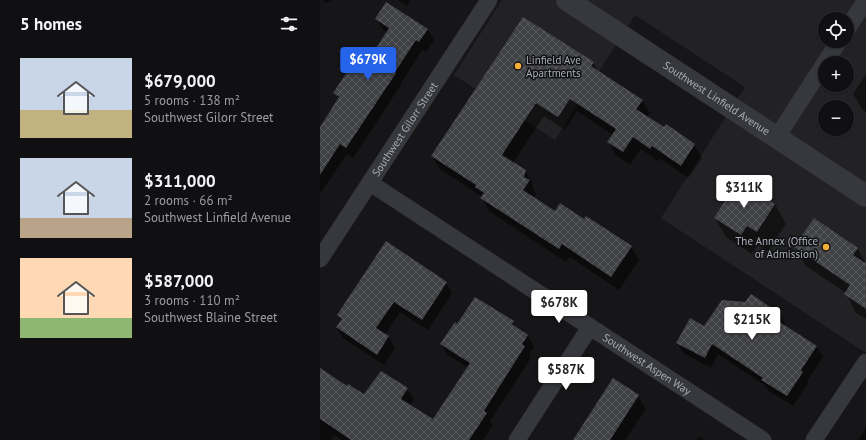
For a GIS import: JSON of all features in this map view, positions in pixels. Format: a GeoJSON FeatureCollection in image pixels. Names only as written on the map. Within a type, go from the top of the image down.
{"type":"FeatureCollection","features":[{"type":"Feature","properties":{"kind":"street","name":"Southwest Gilorr Street"},"geometry":{"type":"LineString","coordinates":[[320,259],[489,0]]}},
{"type":"Feature","properties":{"kind":"street","name":"Southwest Linfield Avenue"},"geometry":{"type":"LineString","coordinates":[[567,0],[866,196]]}},
{"type":"Feature","properties":{"kind":"street"},"geometry":{"type":"LineString","coordinates":[[854,18],[866,0]]}},
{"type":"Feature","properties":{"kind":"street"},"geometry":{"type":"LineString","coordinates":[[777,137],[834,48]]}},
{"type":"Feature","properties":{"kind":"street","name":"Southwest Aspen Way"},"geometry":{"type":"LineString","coordinates":[[370,183],[763,440]]}},
{"type":"Feature","properties":{"kind":"street"},"geometry":{"type":"LineString","coordinates":[[517,440],[590,327]]}},
{"type":"Feature","properties":{"kind":"street"},"geometry":{"type":"LineString","coordinates":[[814,440],[866,362]]}},
{"type":"Feature","properties":{"kind":"shaded area"},"geometry":{"type":"Polygon","coordinates":[[[502,0],[866,0],[866,353],[661,218],[745,87],[635,15],[555,140],[454,75],[502,0]]]}},
{"type":"Feature","properties":{"kind":"building"},"geometry":{"type":"Polygon","coordinates":[[[386,2],[428,29],[419,42],[416,40],[346,148],[340,144],[320,175],[320,127],[339,97],[333,93],[362,50],[371,56],[389,28],[375,19],[386,2]]]}},
{"type":"Feature","properties":{"kind":"building"},"geometry":{"type":"Polygon","coordinates":[[[523,17],[594,62],[591,66],[643,100],[636,109],[664,127],[666,124],[695,144],[681,166],[652,146],[650,149],[633,137],[623,152],[607,142],[616,129],[570,99],[558,117],[536,103],[502,155],[526,170],[524,177],[530,180],[523,190],[555,211],[560,203],[584,219],[586,216],[632,246],[611,277],[562,244],[559,249],[480,198],[484,193],[475,187],[476,185],[431,156],[523,17]]]}},
{"type":"Feature","properties":{"kind":"building"},"geometry":{"type":"Polygon","coordinates":[[[738,180],[775,204],[757,232],[747,226],[741,235],[714,218],[738,180]]]}},
{"type":"Feature","properties":{"kind":"building","name":"The Annex (Office of Admission)"},"geometry":{"type":"Polygon","coordinates":[[[814,218],[858,248],[853,255],[865,263],[866,261],[866,309],[844,294],[850,285],[794,247],[814,218]]]}},
{"type":"Feature","properties":{"kind":"building"},"geometry":{"type":"Polygon","coordinates":[[[386,241],[447,282],[422,320],[394,302],[376,328],[389,336],[377,355],[336,327],[342,319],[337,315],[386,241]]]}},
{"type":"Feature","properties":{"kind":"building"},"geometry":{"type":"Polygon","coordinates":[[[751,294],[779,313],[775,319],[817,346],[801,370],[803,372],[787,396],[761,380],[763,378],[712,344],[705,358],[676,343],[690,318],[704,326],[722,300],[745,302],[751,294]]]}},
{"type":"Feature","properties":{"kind":"building"},"geometry":{"type":"Polygon","coordinates":[[[475,297],[514,321],[512,324],[528,335],[522,344],[525,346],[484,411],[487,413],[469,440],[351,440],[320,419],[320,368],[347,386],[348,384],[364,394],[381,371],[408,388],[401,399],[433,419],[470,363],[440,344],[455,322],[457,324],[475,297]]]}},
{"type":"Feature","properties":{"kind":"building"},"geometry":{"type":"Polygon","coordinates":[[[613,378],[639,395],[610,440],[573,440],[613,378]]]}},
{"type":"Feature","properties":{"kind":"place","name":"Linfield Ave Apartments"},"geometry":{"type":"Point","coordinates":[518,66]}},
{"type":"Feature","properties":{"kind":"place","name":"The Annex (Office of Admission)"},"geometry":{"type":"Point","coordinates":[826,247]}}]}
